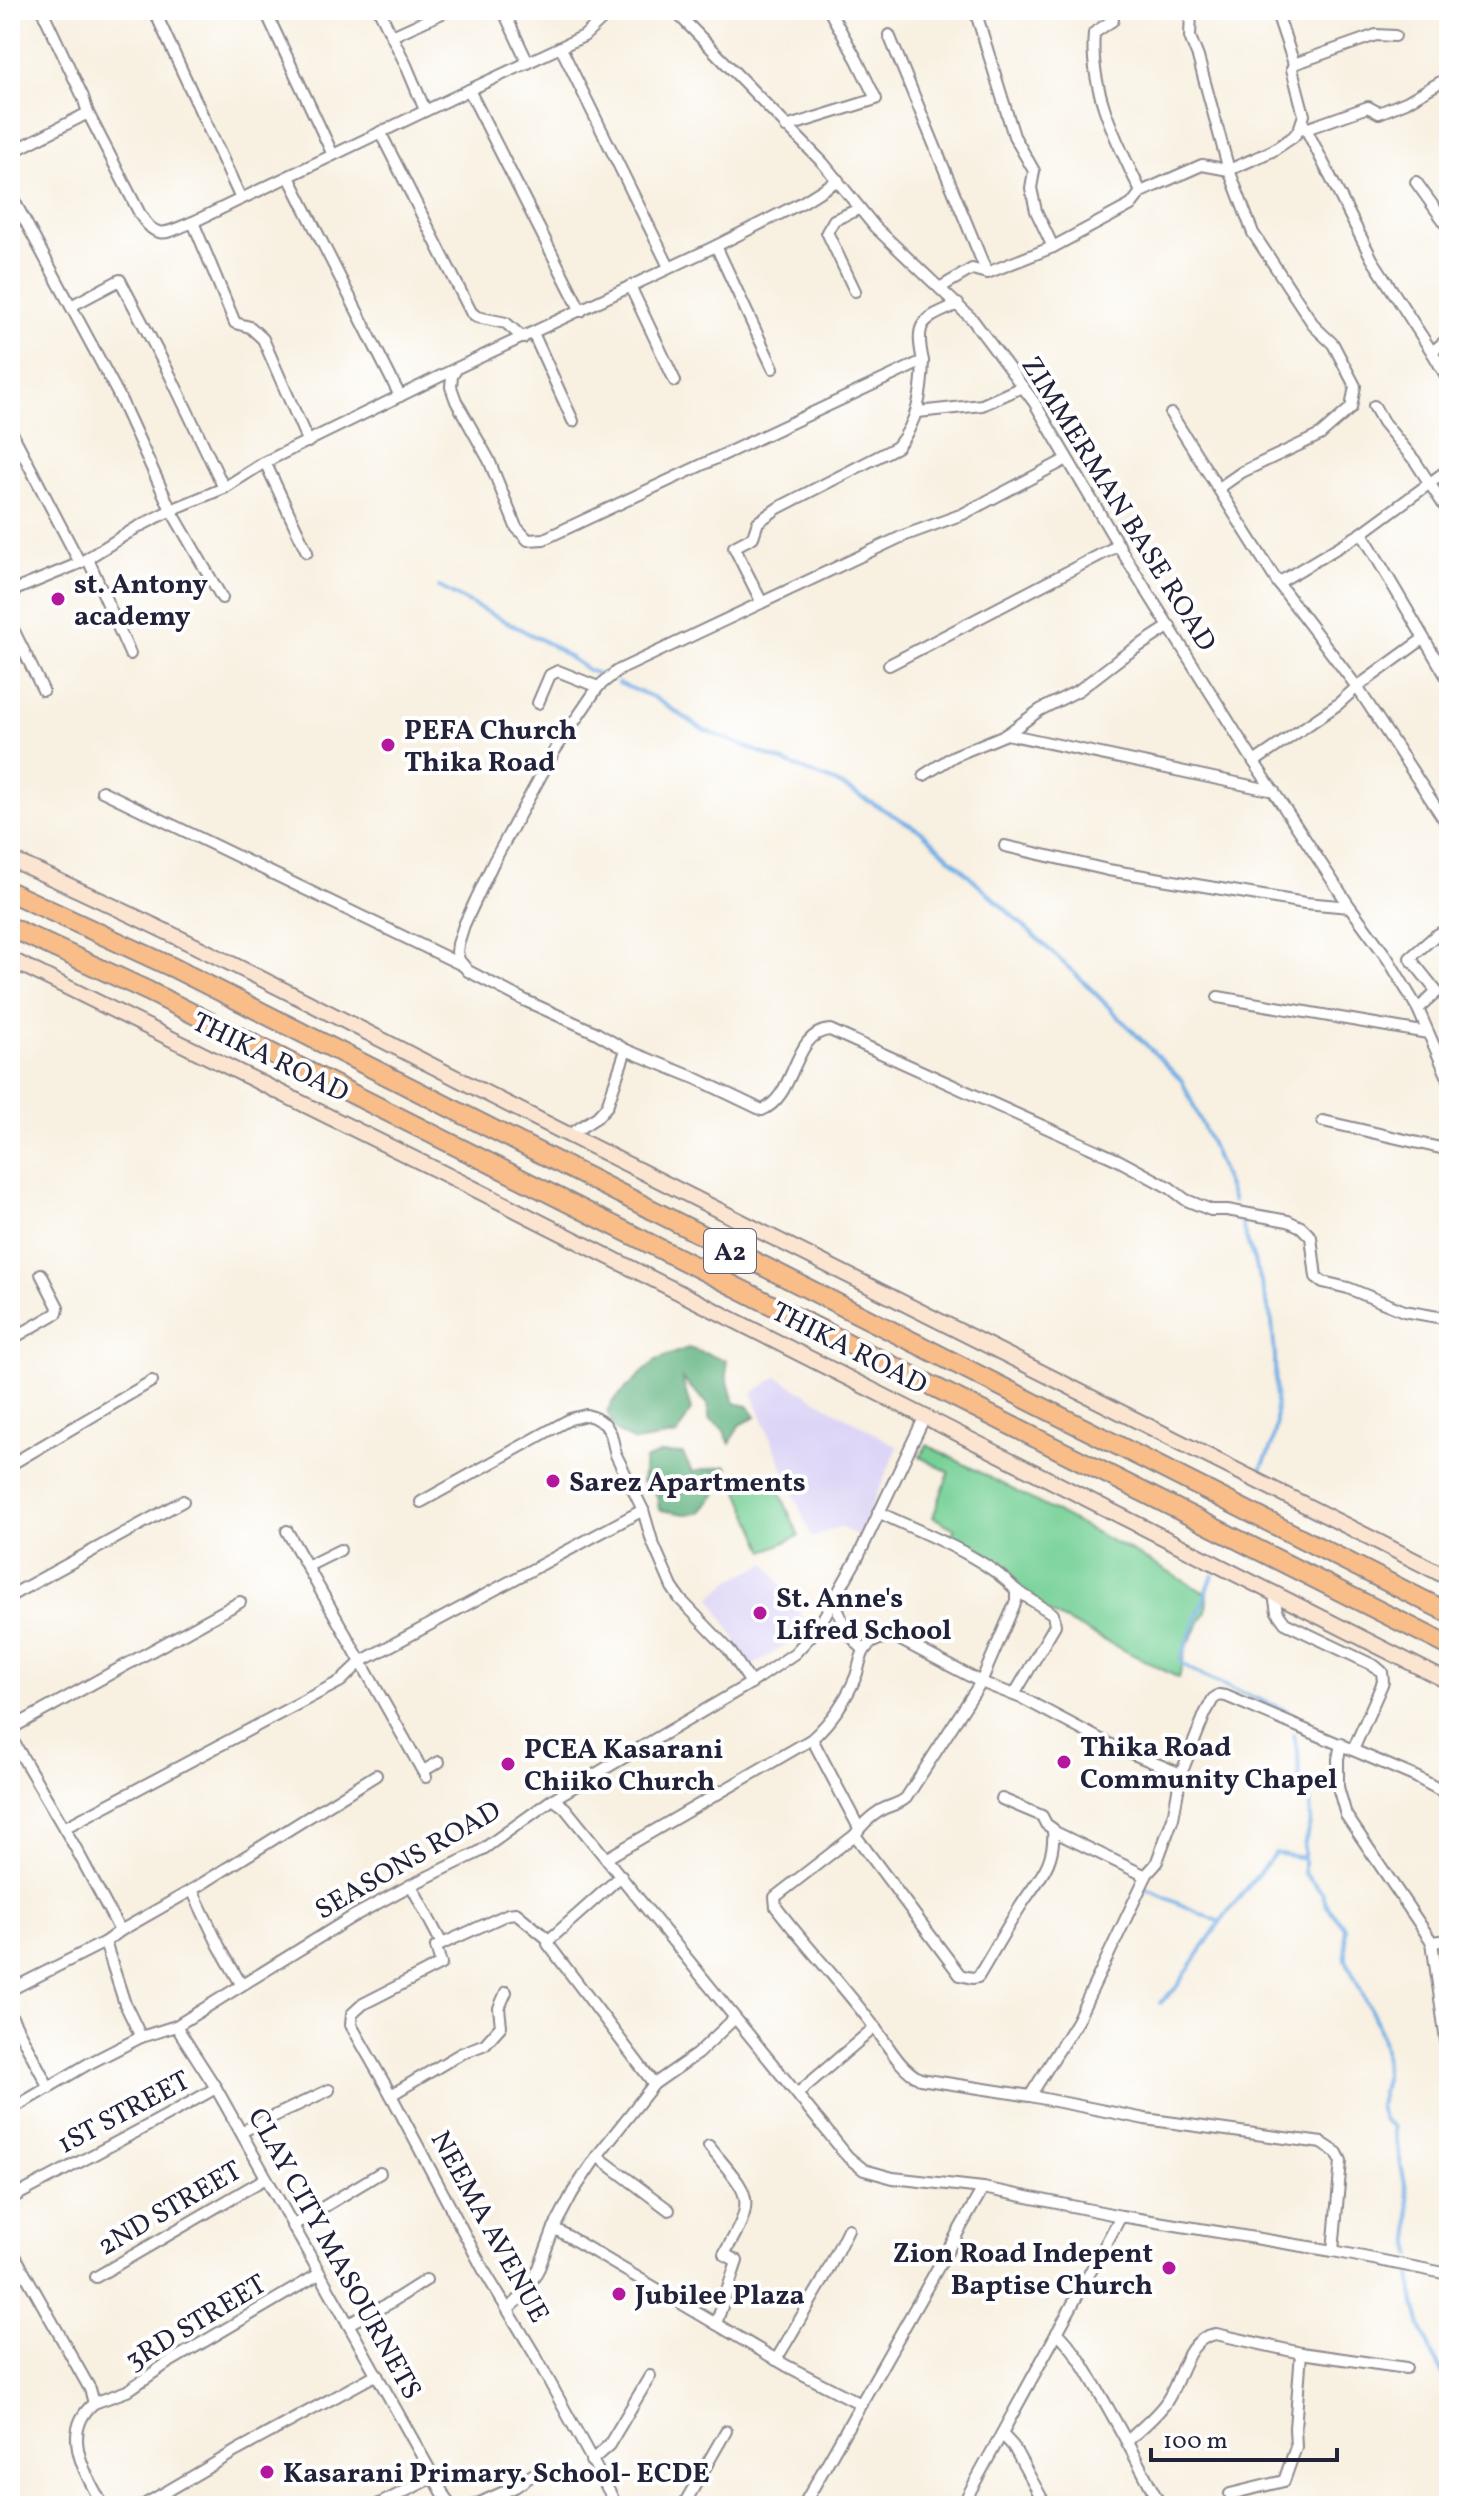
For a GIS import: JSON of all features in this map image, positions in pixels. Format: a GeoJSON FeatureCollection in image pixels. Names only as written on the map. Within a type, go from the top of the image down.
{"type":"FeatureCollection","features":[{"type":"Feature","properties":{"kind":"highway","name":"THIKA ROAD"},"geometry":{"type":"LineString","coordinates":[[10,892],[174,968],[1449,1613]]}},
{"type":"Feature","properties":{"kind":"highway","name":"THIKA ROAD"},"geometry":{"type":"LineString","coordinates":[[10,927],[148,991],[1449,1646]]}},
{"type":"Feature","properties":{"kind":"main road"},"geometry":{"type":"LineString","coordinates":[[10,859],[312,1005],[1108,1403],[1449,1578]]}},
{"type":"Feature","properties":{"kind":"main road","name":"THIKA ROAD"},"geometry":{"type":"LineString","coordinates":[[10,959],[1029,1467],[1449,1682]]}},
{"type":"Feature","properties":{"kind":"street"},"geometry":{"type":"LineString","coordinates":[[10,12],[17,10]]}},
{"type":"Feature","properties":{"kind":"street"},"geometry":{"type":"LineString","coordinates":[[42,10],[88,113],[151,231],[164,234],[561,48],[592,31],[604,10]]}},
{"type":"Feature","properties":{"kind":"street"},"geometry":{"type":"LineString","coordinates":[[154,10],[241,199]]}},
{"type":"Feature","properties":{"kind":"street"},"geometry":{"type":"LineString","coordinates":[[265,10],[333,155]]}},
{"type":"Feature","properties":{"kind":"street"},"geometry":{"type":"LineString","coordinates":[[379,10],[425,110]]}},
{"type":"Feature","properties":{"kind":"street"},"geometry":{"type":"LineString","coordinates":[[392,36],[449,10]]}},
{"type":"Feature","properties":{"kind":"street"},"geometry":{"type":"LineString","coordinates":[[503,10],[528,63]]}},
{"type":"Feature","properties":{"kind":"street","name":"ZIMMERMAN BASE ROAD"},"geometry":{"type":"LineString","coordinates":[[674,10],[838,180],[875,227],[972,319],[1022,387],[1254,762],[1388,959],[1418,1009],[1449,1080]]}},
{"type":"Feature","properties":{"kind":"street"},"geometry":{"type":"LineString","coordinates":[[786,127],[876,99],[829,10]]}},
{"type":"Feature","properties":{"kind":"street"},"geometry":{"type":"LineString","coordinates":[[975,10],[1014,136],[1034,171],[1031,188],[1036,211],[1053,247]]}},
{"type":"Feature","properties":{"kind":"street"},"geometry":{"type":"LineString","coordinates":[[1191,10],[1190,37],[1229,170],[1253,233],[1315,327],[1333,344],[1355,386],[1351,408],[1320,435],[1242,472],[1219,488]]}},
{"type":"Feature","properties":{"kind":"street"},"geometry":{"type":"LineString","coordinates":[[1281,10],[1278,16],[1294,64],[1292,69],[1304,126],[1372,259],[1449,381]]}},
{"type":"Feature","properties":{"kind":"street"},"geometry":{"type":"LineString","coordinates":[[1113,20],[1094,33],[1093,47],[1101,101],[1141,192]]}},
{"type":"Feature","properties":{"kind":"street"},"geometry":{"type":"LineString","coordinates":[[889,35],[987,273]]}},
{"type":"Feature","properties":{"kind":"street"},"geometry":{"type":"LineString","coordinates":[[1294,64],[1376,35],[1395,36]]}},
{"type":"Feature","properties":{"kind":"street"},"geometry":{"type":"LineString","coordinates":[[561,48],[669,267]]}},
{"type":"Feature","properties":{"kind":"street"},"geometry":{"type":"LineString","coordinates":[[941,287],[972,269],[987,273],[1053,247],[1131,205],[1141,192],[1202,165],[1229,170],[1272,151],[1304,126],[1368,107],[1379,113],[1406,102],[1449,77]]}},
{"type":"Feature","properties":{"kind":"street"},"geometry":{"type":"LineString","coordinates":[[469,90],[581,311]]}},
{"type":"Feature","properties":{"kind":"street"},"geometry":{"type":"LineString","coordinates":[[10,153],[88,113]]}},
{"type":"Feature","properties":{"kind":"street"},"geometry":{"type":"LineString","coordinates":[[380,132],[471,312],[477,317],[506,323],[528,336],[573,421]]}},
{"type":"Feature","properties":{"kind":"street"},"geometry":{"type":"LineString","coordinates":[[289,177],[400,396]]}},
{"type":"Feature","properties":{"kind":"street"},"geometry":{"type":"LineString","coordinates":[[10,592],[84,561],[136,528],[224,488],[265,462],[716,246],[803,202],[838,180]]}},
{"type":"Feature","properties":{"kind":"street"},"geometry":{"type":"LineString","coordinates":[[1416,182],[1449,228]]}},
{"type":"Feature","properties":{"kind":"street"},"geometry":{"type":"LineString","coordinates":[[10,193],[118,394],[171,510],[222,598]]}},
{"type":"Feature","properties":{"kind":"street"},"geometry":{"type":"LineString","coordinates":[[855,291],[827,232],[834,220],[859,209]]}},
{"type":"Feature","properties":{"kind":"street"},"geometry":{"type":"LineString","coordinates":[[193,222],[235,323],[250,327],[263,339],[308,442]]}},
{"type":"Feature","properties":{"kind":"street"},"geometry":{"type":"LineString","coordinates":[[716,246],[773,368]]}},
{"type":"Feature","properties":{"kind":"street"},"geometry":{"type":"LineString","coordinates":[[71,306],[120,280],[224,488]]}},
{"type":"Feature","properties":{"kind":"street"},"geometry":{"type":"LineString","coordinates":[[630,286],[675,381]]}},
{"type":"Feature","properties":{"kind":"street"},"geometry":{"type":"LineString","coordinates":[[761,601],[734,547],[753,537],[758,522],[778,508],[897,447],[918,412],[923,361],[920,329],[930,317],[958,304]]}},
{"type":"Feature","properties":{"kind":"street"},"geometry":{"type":"LineString","coordinates":[[1432,352],[1449,338]]}},
{"type":"Feature","properties":{"kind":"street"},"geometry":{"type":"LineString","coordinates":[[457,368],[451,387],[456,401],[489,460],[516,527],[528,540],[536,540],[558,533],[923,361]]}},
{"type":"Feature","properties":{"kind":"street"},"geometry":{"type":"LineString","coordinates":[[918,412],[982,405],[1022,387]]}},
{"type":"Feature","properties":{"kind":"street"},"geometry":{"type":"LineString","coordinates":[[1374,406],[1449,513]]}},
{"type":"Feature","properties":{"kind":"street"},"geometry":{"type":"LineString","coordinates":[[1171,414],[1278,583],[1357,687],[1449,827]]}},
{"type":"Feature","properties":{"kind":"street"},"geometry":{"type":"LineString","coordinates":[[10,429],[84,561],[130,654]]}},
{"type":"Feature","properties":{"kind":"street"},"geometry":{"type":"LineString","coordinates":[[462,965],[457,952],[458,944],[493,863],[555,750],[598,687],[617,671],[903,536],[963,514],[1067,459]]}},
{"type":"Feature","properties":{"kind":"street"},"geometry":{"type":"LineString","coordinates":[[265,462],[307,552]]}},
{"type":"Feature","properties":{"kind":"street"},"geometry":{"type":"LineString","coordinates":[[1278,583],[1362,533],[1449,469]]}},
{"type":"Feature","properties":{"kind":"street"},"geometry":{"type":"LineString","coordinates":[[1362,533],[1449,681]]}},
{"type":"Feature","properties":{"kind":"street"},"geometry":{"type":"LineString","coordinates":[[889,665],[1119,545]]}},
{"type":"Feature","properties":{"kind":"street"},"geometry":{"type":"LineString","coordinates":[[10,623],[43,690]]}},
{"type":"Feature","properties":{"kind":"street"},"geometry":{"type":"LineString","coordinates":[[924,775],[954,756],[1007,734],[1040,710],[1079,690],[1170,626]]}},
{"type":"Feature","properties":{"kind":"street"},"geometry":{"type":"LineString","coordinates":[[1254,762],[1337,705],[1423,639]]}},
{"type":"Feature","properties":{"kind":"street"},"geometry":{"type":"LineString","coordinates":[[538,703],[550,675],[558,671],[598,687]]}},
{"type":"Feature","properties":{"kind":"street"},"geometry":{"type":"LineString","coordinates":[[1007,734],[1274,791]]}},
{"type":"Feature","properties":{"kind":"street"},"geometry":{"type":"LineString","coordinates":[[102,791],[462,965],[468,971],[626,1050],[695,1078],[754,1109],[762,1110],[773,1105],[781,1096],[807,1042],[818,1032],[830,1030],[1118,1160],[1186,1200],[1211,1210],[1288,1221],[1301,1227],[1311,1237],[1316,1277],[1323,1282],[1348,1288],[1404,1311],[1449,1319]]}},
{"type":"Feature","properties":{"kind":"street"},"geometry":{"type":"LineString","coordinates":[[1005,846],[1108,870],[1305,903],[1350,907]]}},
{"type":"Feature","properties":{"kind":"street"},"geometry":{"type":"LineString","coordinates":[[1418,1009],[1437,992],[1410,958],[1449,928]]}},
{"type":"Feature","properties":{"kind":"street"},"geometry":{"type":"LineString","coordinates":[[1218,997],[1428,1033]]}},
{"type":"Feature","properties":{"kind":"street"},"geometry":{"type":"LineString","coordinates":[[569,1135],[597,1117],[607,1106],[626,1050]]}},
{"type":"Feature","properties":{"kind":"street"},"geometry":{"type":"LineString","coordinates":[[1323,1121],[1449,1150]]}},
{"type":"Feature","properties":{"kind":"street"},"geometry":{"type":"LineString","coordinates":[[10,1340],[57,1313],[58,1307],[41,1274]]}},
{"type":"Feature","properties":{"kind":"street"},"geometry":{"type":"LineString","coordinates":[[10,1465],[152,1381]]}},
{"type":"Feature","properties":{"kind":"street"},"geometry":{"type":"LineString","coordinates":[[421,1502],[570,1419],[586,1415],[598,1419],[611,1434],[616,1455],[680,1599],[729,1650],[751,1683]]}},
{"type":"Feature","properties":{"kind":"street","name":"SEASONS ROAD"},"geometry":{"type":"LineString","coordinates":[[10,2110],[141,2037],[176,2026],[241,1984],[411,1885],[479,1852],[553,1799],[751,1683],[806,1643],[859,1555],[925,1416]]}},
{"type":"Feature","properties":{"kind":"street"},"geometry":{"type":"LineString","coordinates":[[10,1596],[183,1501]]}},
{"type":"Feature","properties":{"kind":"street"},"geometry":{"type":"LineString","coordinates":[[64,1828],[341,1681],[362,1661],[643,1510]]}},
{"type":"Feature","properties":{"kind":"street"},"geometry":{"type":"LineString","coordinates":[[878,1512],[987,1565],[1005,1577],[1016,1590],[1053,1614],[1055,1625],[1014,1695]]}},
{"type":"Feature","properties":{"kind":"street"},"geometry":{"type":"LineString","coordinates":[[287,1531],[424,1774],[439,1762]]}},
{"type":"Feature","properties":{"kind":"street"},"geometry":{"type":"LineString","coordinates":[[308,1566],[340,1550]]}},
{"type":"Feature","properties":{"kind":"street"},"geometry":{"type":"LineString","coordinates":[[1016,1590],[1016,1601],[981,1682],[906,1798],[882,1809],[781,1891],[774,1901],[797,1935],[903,2065],[920,2079],[1030,2096],[1145,2119],[1322,2143],[1337,2153],[1341,2161],[1333,2251]]}},
{"type":"Feature","properties":{"kind":"street"},"geometry":{"type":"LineString","coordinates":[[1274,1595],[1277,1612],[1285,1623],[1382,1672],[1383,1682],[1353,1750]]}},
{"type":"Feature","properties":{"kind":"street"},"geometry":{"type":"LineString","coordinates":[[835,1598],[846,1632],[864,1650]]}},
{"type":"Feature","properties":{"kind":"street"},"geometry":{"type":"LineString","coordinates":[[10,1729],[240,1602]]}},
{"type":"Feature","properties":{"kind":"street"},"geometry":{"type":"LineString","coordinates":[[607,1858],[812,1739],[831,1721],[848,1694],[864,1650],[887,1636],[897,1638],[1107,1743],[1181,1774]]}},
{"type":"Feature","properties":{"kind":"street"},"geometry":{"type":"LineString","coordinates":[[1030,2096],[1077,2021],[1146,1876],[1156,1864],[1173,1818],[1181,1774],[1213,1699],[1219,1695],[1341,1744],[1449,1795]]}},
{"type":"Feature","properties":{"kind":"street"},"geometry":{"type":"LineString","coordinates":[[10,1736],[120,1931]]}},
{"type":"Feature","properties":{"kind":"street"},"geometry":{"type":"LineString","coordinates":[[812,1739],[857,1832],[960,1975],[978,1977],[1044,1872],[1053,1850],[1053,1831]]}},
{"type":"Feature","properties":{"kind":"street"},"geometry":{"type":"LineString","coordinates":[[1341,1744],[1338,1787],[1346,1815],[1432,1942],[1449,2062]]}},
{"type":"Feature","properties":{"kind":"street"},"geometry":{"type":"LineString","coordinates":[[10,1990],[105,1942],[376,1775]]}},
{"type":"Feature","properties":{"kind":"street"},"geometry":{"type":"LineString","coordinates":[[553,1799],[565,1808],[607,1858],[848,2157],[864,2170],[893,2178],[983,2188],[1121,2216],[1333,2251],[1449,2274]]}},
{"type":"Feature","properties":{"kind":"street"},"geometry":{"type":"LineString","coordinates":[[1002,1799],[1042,1816],[1053,1831],[1146,1876]]}},
{"type":"Feature","properties":{"kind":"street"},"geometry":{"type":"LineString","coordinates":[[549,1940],[621,1876]]}},
{"type":"Feature","properties":{"kind":"street"},"geometry":{"type":"LineString","coordinates":[[411,1885],[442,1944],[516,1913],[549,1940],[548,1944],[654,2084]]}},
{"type":"Feature","properties":{"kind":"street"},"geometry":{"type":"LineString","coordinates":[[192,1890],[241,1984]]}},
{"type":"Feature","properties":{"kind":"street"},"geometry":{"type":"LineString","coordinates":[[1432,1942],[1449,1940]]}},
{"type":"Feature","properties":{"kind":"street"},"geometry":{"type":"LineString","coordinates":[[105,1942],[125,2004],[141,2037]]}},
{"type":"Feature","properties":{"kind":"street","name":"NEEMA AVENUE"},"geometry":{"type":"LineString","coordinates":[[442,1944],[436,1947],[441,1964],[354,2010],[351,2025],[483,2269],[509,2309],[617,2506]]}},
{"type":"Feature","properties":{"kind":"street"},"geometry":{"type":"LineString","coordinates":[[391,2095],[460,2054],[485,2044],[501,2026],[499,2008],[506,1992]]}},
{"type":"Feature","properties":{"kind":"street"},"geometry":{"type":"LineString","coordinates":[[10,2014],[49,2088]]}},
{"type":"Feature","properties":{"kind":"street"},"geometry":{"type":"LineString","coordinates":[[509,2309],[526,2292],[554,2228],[597,2156],[654,2084],[697,2054],[735,2018]]}},
{"type":"Feature","properties":{"kind":"street","name":"CLAY CITY MASOURNETS"},"geometry":{"type":"LineString","coordinates":[[176,2026],[216,2088],[450,2506]]}},
{"type":"Feature","properties":{"kind":"street"},"geometry":{"type":"LineString","coordinates":[[798,2093],[875,2027]]}},
{"type":"Feature","properties":{"kind":"street","name":"1ST STREET"},"geometry":{"type":"LineString","coordinates":[[10,2199],[216,2088]]}},
{"type":"Feature","properties":{"kind":"street"},"geometry":{"type":"LineString","coordinates":[[241,2132],[329,2090]]}},
{"type":"Feature","properties":{"kind":"street"},"geometry":{"type":"LineString","coordinates":[[709,2146],[736,2180],[747,2203],[743,2221],[724,2254],[737,2261],[716,2324]]}},
{"type":"Feature","properties":{"kind":"street"},"geometry":{"type":"LineString","coordinates":[[597,2156],[669,2210]]}},
{"type":"Feature","properties":{"kind":"street"},"geometry":{"type":"LineString","coordinates":[[292,2226],[380,2173]]}},
{"type":"Feature","properties":{"kind":"street","name":"2ND STREET"},"geometry":{"type":"LineString","coordinates":[[96,2277],[266,2178]]}},
{"type":"Feature","properties":{"kind":"street"},"geometry":{"type":"LineString","coordinates":[[803,2506],[983,2188]]}},
{"type":"Feature","properties":{"kind":"street"},"geometry":{"type":"LineString","coordinates":[[962,2506],[1121,2216]]}},
{"type":"Feature","properties":{"kind":"street"},"geometry":{"type":"LineString","coordinates":[[554,2228],[776,2360],[861,2404]]}},
{"type":"Feature","properties":{"kind":"street"},"geometry":{"type":"LineString","coordinates":[[776,2360],[822,2282],[848,2229]]}},
{"type":"Feature","properties":{"kind":"street"},"geometry":{"type":"LineString","coordinates":[[10,2247],[83,2376],[94,2403],[86,2410],[76,2434],[77,2453],[103,2506]]}},
{"type":"Feature","properties":{"kind":"street","name":"3RD STREET"},"geometry":{"type":"LineString","coordinates":[[94,2403],[127,2391],[166,2364],[319,2274]]}},
{"type":"Feature","properties":{"kind":"street"},"geometry":{"type":"LineString","coordinates":[[348,2324],[426,2280]]}},
{"type":"Feature","properties":{"kind":"street"},"geometry":{"type":"LineString","coordinates":[[1057,2332],[1082,2362],[1161,2506]]}},
{"type":"Feature","properties":{"kind":"street"},"geometry":{"type":"LineString","coordinates":[[1128,2441],[1167,2401],[1188,2356],[1206,2335],[1216,2334],[1301,2353],[1406,2368]]}},
{"type":"Feature","properties":{"kind":"street"},"geometry":{"type":"LineString","coordinates":[[1230,2494],[1284,2481],[1296,2447],[1301,2353]]}},
{"type":"Feature","properties":{"kind":"street"},"geometry":{"type":"LineString","coordinates":[[142,2506],[377,2374]]}},
{"type":"Feature","properties":{"kind":"street"},"geometry":{"type":"LineString","coordinates":[[591,2461],[609,2445],[650,2376]]}},
{"type":"Feature","properties":{"kind":"street"},"geometry":{"type":"LineString","coordinates":[[683,2506],[726,2431]]}},
{"type":"Feature","properties":{"kind":"street"},"geometry":{"type":"LineString","coordinates":[[1002,2434],[1013,2446],[1046,2506]]}},
{"type":"Feature","properties":{"kind":"street"},"geometry":{"type":"LineString","coordinates":[[473,2506],[515,2487],[534,2474]]}},
{"type":"Feature","properties":{"kind":"street"},"geometry":{"type":"LineString","coordinates":[[375,2506],[432,2478]]}},
{"type":"Feature","properties":{"kind":"shaded area"},"geometry":{"type":"Polygon","coordinates":[[[777,1377],[898,1447],[858,1536],[839,1527],[812,1538],[752,1393],[777,1377]]]}},
{"type":"Feature","properties":{"kind":"shaded area","name":"St. Anne's Lifred School"},"geometry":{"type":"Polygon","coordinates":[[[767,1563],[810,1629],[751,1667],[711,1597],[734,1578],[767,1563]]]}},
{"type":"Feature","properties":{"kind":"green space"},"geometry":{"type":"Polygon","coordinates":[[[688,1348],[726,1360],[734,1403],[748,1406],[756,1417],[739,1425],[730,1444],[723,1429],[709,1419],[708,1404],[682,1379],[691,1410],[677,1435],[635,1442],[616,1431],[607,1411],[614,1400],[656,1360],[688,1348]]]}},
{"type":"Feature","properties":{"kind":"green space"},"geometry":{"type":"Polygon","coordinates":[[[927,1445],[1207,1594],[1206,1611],[1186,1648],[1179,1678],[1030,1603],[1006,1570],[948,1540],[955,1529],[933,1517],[949,1472],[920,1457],[927,1445]]]}},
{"type":"Feature","properties":{"kind":"green space"},"geometry":{"type":"Polygon","coordinates":[[[661,1453],[683,1454],[692,1472],[727,1466],[731,1489],[720,1489],[700,1513],[659,1510],[657,1495],[642,1481],[645,1460],[661,1453]]]}},
{"type":"Feature","properties":{"kind":"green space"},"geometry":{"type":"Polygon","coordinates":[[[772,1474],[799,1536],[765,1551],[738,1489],[772,1474]]]}},
{"type":"Feature","properties":{"kind":"waterway"},"geometry":{"type":"LineString","coordinates":[[439,587],[551,645],[598,674]]}},
{"type":"Feature","properties":{"kind":"waterway"},"geometry":{"type":"LineString","coordinates":[[618,683],[653,697],[704,730],[837,783],[921,831],[1083,981],[1182,1081],[1233,1201]]}},
{"type":"Feature","properties":{"kind":"waterway"},"geometry":{"type":"LineString","coordinates":[[1241,1223],[1272,1322],[1275,1356],[1276,1426],[1272,1445],[1261,1469]]}},
{"type":"Feature","properties":{"kind":"waterway"},"geometry":{"type":"LineString","coordinates":[[1213,1575],[1180,1661],[1216,1682],[1288,1711]]}},
{"type":"Feature","properties":{"kind":"waterway"},"geometry":{"type":"LineString","coordinates":[[1293,1734],[1298,1751],[1299,1787],[1310,1802],[1311,1820],[1304,1845],[1304,1873],[1322,1892],[1327,1906],[1345,1928],[1346,1960],[1377,2023],[1384,2048],[1385,2078],[1379,2106],[1383,2119],[1393,2127],[1408,2198],[1412,2255]]}},
{"type":"Feature","properties":{"kind":"waterway"},"geometry":{"type":"LineString","coordinates":[[1144,1888],[1220,1922],[1275,1853],[1304,1858]]}},
{"type":"Feature","properties":{"kind":"waterway"},"geometry":{"type":"LineString","coordinates":[[1160,2003],[1175,1989],[1220,1922]]}},
{"type":"Feature","properties":{"kind":"waterway"},"geometry":{"type":"LineString","coordinates":[[1412,2275],[1423,2331],[1435,2360],[1449,2382]]}},
{"type":"Feature","properties":{"kind":"place","name":"st. Antony academy"},"geometry":{"type":"Point","coordinates":[58,599]}},
{"type":"Feature","properties":{"kind":"place","name":"PEFA Church Thika Road"},"geometry":{"type":"Point","coordinates":[388,745]}},
{"type":"Feature","properties":{"kind":"place","name":"Sarez Apartments"},"geometry":{"type":"Point","coordinates":[553,1481]}},
{"type":"Feature","properties":{"kind":"place","name":"St. Anne's Lifred School"},"geometry":{"type":"Point","coordinates":[760,1613]}},
{"type":"Feature","properties":{"kind":"place","name":"Thika Road Community Chapel"},"geometry":{"type":"Point","coordinates":[1064,1762]}},
{"type":"Feature","properties":{"kind":"place","name":"PCEA Kasarani Chiiko Church"},"geometry":{"type":"Point","coordinates":[508,1764]}},
{"type":"Feature","properties":{"kind":"place","name":"Zion Road Indepent Baptise Church"},"geometry":{"type":"Point","coordinates":[1169,2268]}},
{"type":"Feature","properties":{"kind":"place","name":"Jubilee Plaza"},"geometry":{"type":"Point","coordinates":[619,2294]}},
{"type":"Feature","properties":{"kind":"place","name":"Kasarani Primary. School- ECDE"},"geometry":{"type":"Point","coordinates":[267,2472]}}]}
